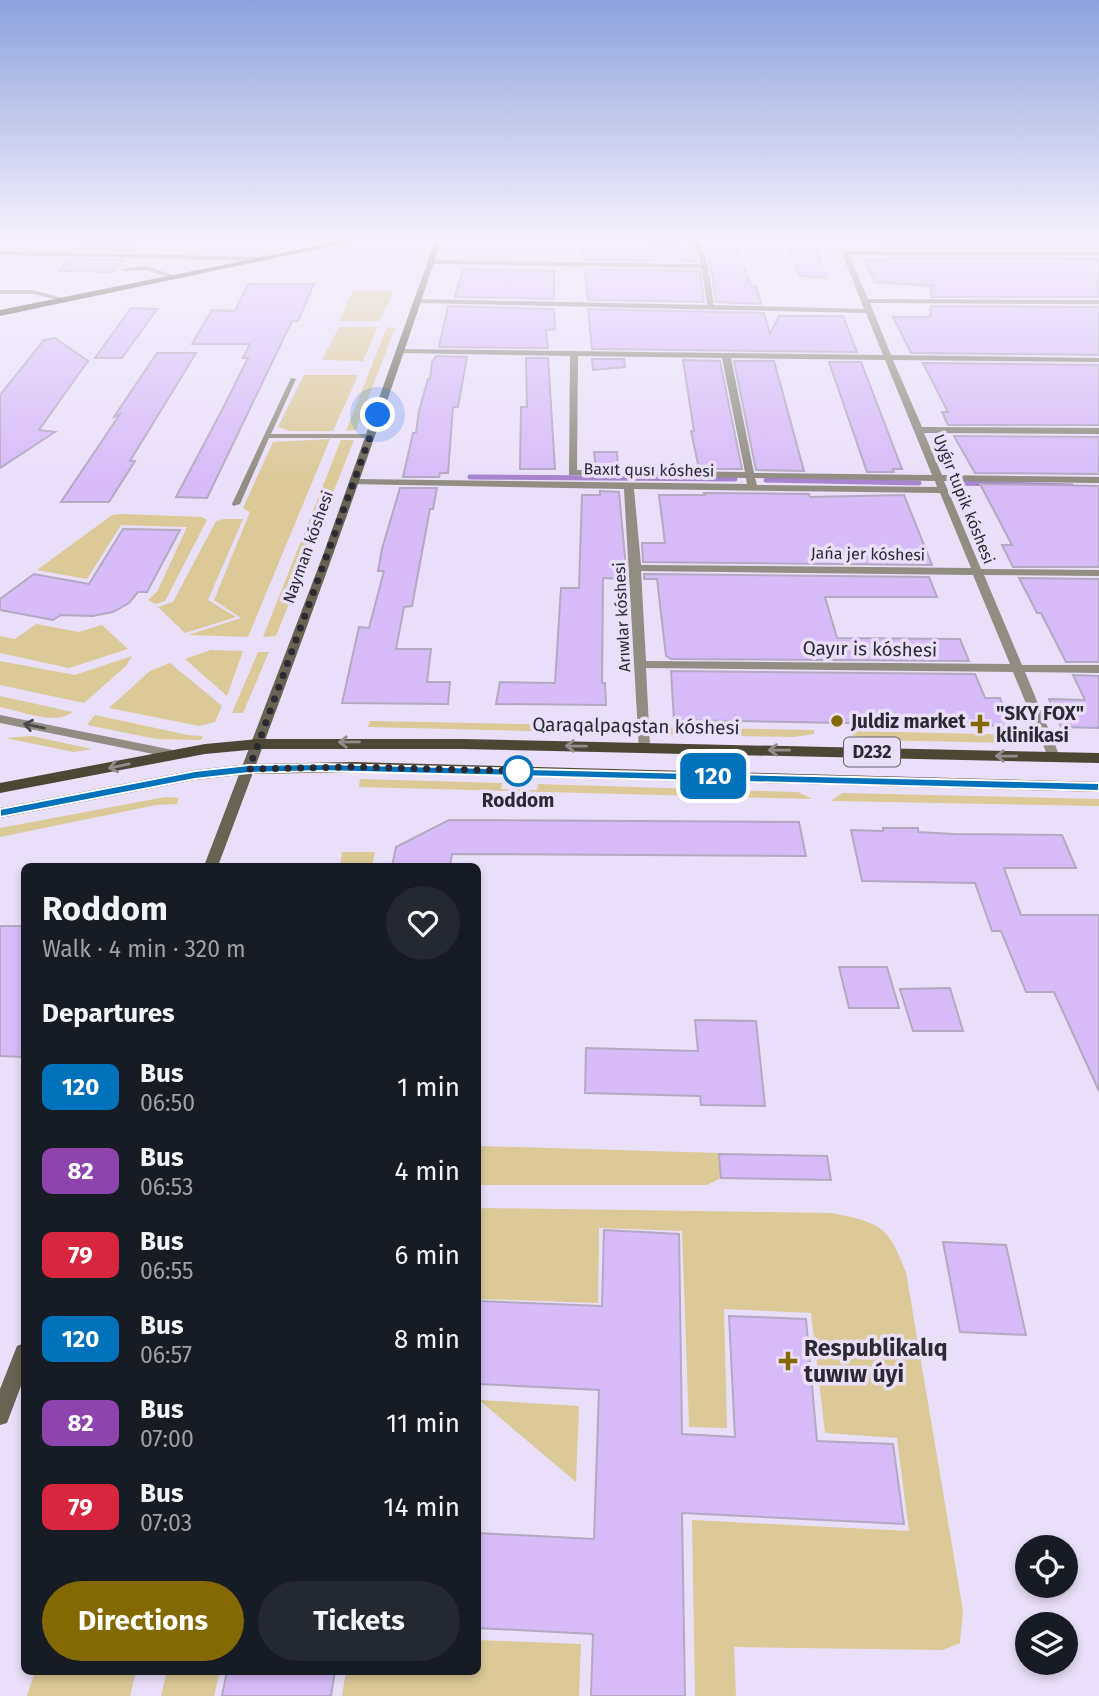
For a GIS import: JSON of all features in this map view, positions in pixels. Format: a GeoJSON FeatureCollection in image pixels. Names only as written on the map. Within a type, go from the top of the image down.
{"type":"FeatureCollection","features":[{"type":"Feature","properties":{"kind":"main road","name":"Nayman kóshesi"},"geometry":{"type":"LineString","coordinates":[[212,863],[249,769],[411,320]]}},
{"type":"Feature","properties":{"kind":"main road","name":"Qaraqalpaqstan kóshesi"},"geometry":{"type":"LineString","coordinates":[[0,788],[173,754],[221,746],[258,744],[368,742],[1099,758]]}},
{"type":"Feature","properties":{"kind":"main road"},"geometry":{"type":"LineString","coordinates":[[173,754],[174,779]]}},
{"type":"Feature","properties":{"kind":"main road","name":"D232"},"geometry":{"type":"LineString","coordinates":[[0,813],[174,779],[249,769],[354,767],[1099,787]]}},
{"type":"Feature","properties":{"kind":"main road"},"geometry":{"type":"LineString","coordinates":[[0,1416],[21,1360]]}},
{"type":"Feature","properties":{"kind":"street","name":"Uyǵır tupik kóshesi"},"geometry":{"type":"LineString","coordinates":[[872,320],[1054,757]]}},
{"type":"Feature","properties":{"kind":"street"},"geometry":{"type":"LineString","coordinates":[[401,351],[1099,360]]}},
{"type":"Feature","properties":{"kind":"street","name":"Baxıt qusı kóshesi"},"geometry":{"type":"LineString","coordinates":[[574,354],[572,473],[1099,480]]}},
{"type":"Feature","properties":{"kind":"street"},"geometry":{"type":"LineString","coordinates":[[726,355],[752,487]]}},
{"type":"Feature","properties":{"kind":"street"},"geometry":{"type":"LineString","coordinates":[[920,430],[1099,431]]}},
{"type":"Feature","properties":{"kind":"street","name":"Baxıt qusı kóshesi"},"geometry":{"type":"LineString","coordinates":[[354,482],[943,490]]}},
{"type":"Feature","properties":{"kind":"street","name":"Arıwlar kóshesi"},"geometry":{"type":"LineString","coordinates":[[629,486],[636,568],[644,747]]}},
{"type":"Feature","properties":{"kind":"street","name":"Jańa jer kóshesi"},"geometry":{"type":"LineString","coordinates":[[636,568],[1099,573]]}},
{"type":"Feature","properties":{"kind":"street","name":"Qayır is kóshesi"},"geometry":{"type":"LineString","coordinates":[[640,664],[1099,669]]}},
{"type":"Feature","properties":{"kind":"street","name":"Qaraqalpaqstan kóshesi"},"geometry":{"type":"LineString","coordinates":[[0,719],[173,754]]}},
{"type":"Feature","properties":{"kind":"lane"},"geometry":{"type":"LineString","coordinates":[[236,504],[293,379]]}},
{"type":"Feature","properties":{"kind":"lane"},"geometry":{"type":"LineString","coordinates":[[267,436],[371,436]]}},
{"type":"Feature","properties":{"kind":"shaded area"},"geometry":{"type":"Polygon","coordinates":[[[339,320],[379,320],[379,321],[339,320]]]}},
{"type":"Feature","properties":{"kind":"shaded area"},"geometry":{"type":"Polygon","coordinates":[[[339,327],[377,327],[363,361],[322,360],[339,327]]]}},
{"type":"Feature","properties":{"kind":"shaded area"},"geometry":{"type":"Polygon","coordinates":[[[387,327],[395,328],[356,430],[346,431],[387,327]]]}},
{"type":"Feature","properties":{"kind":"shaded area"},"geometry":{"type":"Polygon","coordinates":[[[304,375],[358,375],[333,431],[290,431],[278,427],[304,375]]]}},
{"type":"Feature","properties":{"kind":"shaded area"},"geometry":{"type":"Polygon","coordinates":[[[330,439],[248,637],[188,635],[241,618],[214,600],[250,512],[243,508],[273,442],[330,439]]]}},
{"type":"Feature","properties":{"kind":"shaded area"},"geometry":{"type":"Polygon","coordinates":[[[341,440],[354,440],[276,636],[263,637],[341,440]]]}},
{"type":"Feature","properties":{"kind":"shaded area"},"geometry":{"type":"Polygon","coordinates":[[[112,515],[202,517],[207,520],[165,601],[156,604],[148,600],[157,592],[187,527],[121,525],[87,579],[37,570],[112,515]]]}},
{"type":"Feature","properties":{"kind":"shaded area"},"geometry":{"type":"Polygon","coordinates":[[[243,519],[208,600],[236,617],[185,633],[158,607],[173,602],[216,521],[243,519]]]}},
{"type":"Feature","properties":{"kind":"shaded area"},"geometry":{"type":"Polygon","coordinates":[[[36,624],[79,632],[102,625],[128,649],[69,668],[0,653],[0,636],[15,639],[36,624]]]}},
{"type":"Feature","properties":{"kind":"shaded area"},"geometry":{"type":"Polygon","coordinates":[[[211,650],[243,651],[227,696],[185,659],[211,650]]]}},
{"type":"Feature","properties":{"kind":"shaded area"},"geometry":{"type":"Polygon","coordinates":[[[258,652],[269,652],[243,713],[232,713],[258,652]]]}},
{"type":"Feature","properties":{"kind":"shaded area"},"geometry":{"type":"Polygon","coordinates":[[[132,656],[126,666],[84,703],[0,685],[0,661],[75,675],[132,656]]]}},
{"type":"Feature","properties":{"kind":"shaded area"},"geometry":{"type":"Polygon","coordinates":[[[170,663],[222,706],[215,722],[199,726],[109,708],[150,671],[170,663]]]}},
{"type":"Feature","properties":{"kind":"shaded area"},"geometry":{"type":"Polygon","coordinates":[[[0,696],[73,712],[57,718],[47,718],[0,707],[0,696]]]}},
{"type":"Feature","properties":{"kind":"shaded area"},"geometry":{"type":"Polygon","coordinates":[[[95,715],[203,736],[201,740],[156,739],[87,725],[95,715]]]}},
{"type":"Feature","properties":{"kind":"shaded area"},"geometry":{"type":"Polygon","coordinates":[[[370,721],[624,726],[615,733],[368,727],[370,721]]]}},
{"type":"Feature","properties":{"kind":"shaded area"},"geometry":{"type":"Polygon","coordinates":[[[661,727],[814,730],[814,734],[794,737],[668,735],[661,731],[661,727]]]}},
{"type":"Feature","properties":{"kind":"shaded area"},"geometry":{"type":"Polygon","coordinates":[[[850,731],[1025,735],[1023,741],[1010,743],[873,740],[851,735],[850,731]]]}},
{"type":"Feature","properties":{"kind":"shaded area"},"geometry":{"type":"Polygon","coordinates":[[[32,736],[92,749],[74,752],[5,738],[32,736]]]}},
{"type":"Feature","properties":{"kind":"shaded area"},"geometry":{"type":"Polygon","coordinates":[[[360,779],[502,783],[501,789],[537,790],[538,784],[798,792],[812,799],[359,787],[360,779]]]}},
{"type":"Feature","properties":{"kind":"shaded area"},"geometry":{"type":"Polygon","coordinates":[[[842,793],[1099,799],[1099,806],[831,801],[842,793]]]}},
{"type":"Feature","properties":{"kind":"shaded area"},"geometry":{"type":"Polygon","coordinates":[[[165,797],[179,798],[177,804],[156,805],[0,837],[0,828],[165,797]]]}},
{"type":"Feature","properties":{"kind":"shaded area"},"geometry":{"type":"Polygon","coordinates":[[[342,852],[375,852],[373,863],[340,863],[342,852]]]}},
{"type":"Feature","properties":{"kind":"shaded area"},"geometry":{"type":"Polygon","coordinates":[[[481,1146],[719,1153],[721,1178],[707,1185],[481,1185],[481,1146]]]}},
{"type":"Feature","properties":{"kind":"shaded area"},"geometry":{"type":"Polygon","coordinates":[[[481,1209],[832,1213],[872,1224],[887,1235],[894,1244],[906,1272],[963,1611],[960,1643],[943,1650],[734,1647],[736,1696],[695,1696],[692,1520],[909,1531],[897,1438],[825,1433],[811,1313],[724,1309],[727,1428],[689,1427],[682,1231],[599,1228],[598,1303],[481,1299],[481,1209]]]}},
{"type":"Feature","properties":{"kind":"shaded area"},"geometry":{"type":"Polygon","coordinates":[[[481,1400],[579,1406],[576,1482],[481,1402],[481,1400]]]}},
{"type":"Feature","properties":{"kind":"shaded area"},"geometry":{"type":"Polygon","coordinates":[[[481,1640],[581,1644],[579,1696],[342,1696],[345,1675],[481,1675],[481,1640]]]}},
{"type":"Feature","properties":{"kind":"shaded area"},"geometry":{"type":"Polygon","coordinates":[[[34,1675],[135,1675],[130,1696],[27,1696],[34,1675]]]}},
{"type":"Feature","properties":{"kind":"shaded area"},"geometry":{"type":"Polygon","coordinates":[[[166,1675],[219,1675],[214,1696],[161,1696],[166,1675]]]}},
{"type":"Feature","properties":{"kind":"building"},"geometry":{"type":"Polygon","coordinates":[[[122,320],[149,320],[122,358],[95,358],[122,320]]]}},
{"type":"Feature","properties":{"kind":"building"},"geometry":{"type":"Polygon","coordinates":[[[206,320],[298,320],[292,321],[207,498],[176,497],[248,358],[243,358],[250,344],[192,344],[206,320]]]}},
{"type":"Feature","properties":{"kind":"building"},"geometry":{"type":"Polygon","coordinates":[[[445,320],[555,320],[555,329],[546,330],[548,348],[439,347],[445,320]]]}},
{"type":"Feature","properties":{"kind":"building"},"geometry":{"type":"Polygon","coordinates":[[[589,320],[766,320],[770,334],[777,320],[845,320],[857,352],[592,349],[589,320]]]}},
{"type":"Feature","properties":{"kind":"building"},"geometry":{"type":"Polygon","coordinates":[[[895,320],[1099,320],[1099,355],[911,353],[895,320]]]}},
{"type":"Feature","properties":{"kind":"building"},"geometry":{"type":"Polygon","coordinates":[[[55,338],[88,361],[39,430],[55,432],[0,468],[0,395],[44,340],[55,338]]]}},
{"type":"Feature","properties":{"kind":"building"},"geometry":{"type":"Polygon","coordinates":[[[157,353],[196,353],[130,461],[135,461],[109,502],[61,502],[120,414],[114,417],[157,353]]]}},
{"type":"Feature","properties":{"kind":"building"},"geometry":{"type":"Polygon","coordinates":[[[436,356],[467,357],[458,407],[453,407],[448,473],[440,473],[439,477],[403,477],[413,433],[416,433],[419,411],[430,379],[432,362],[436,356]]]}},
{"type":"Feature","properties":{"kind":"building"},"geometry":{"type":"Polygon","coordinates":[[[526,358],[548,358],[555,469],[520,469],[521,407],[527,407],[526,358]]]}},
{"type":"Feature","properties":{"kind":"building"},"geometry":{"type":"Polygon","coordinates":[[[592,359],[624,359],[625,367],[593,370],[592,359]]]}},
{"type":"Feature","properties":{"kind":"building"},"geometry":{"type":"Polygon","coordinates":[[[683,360],[720,361],[742,469],[699,469],[691,431],[694,431],[683,360]]]}},
{"type":"Feature","properties":{"kind":"building"},"geometry":{"type":"Polygon","coordinates":[[[734,361],[774,361],[804,471],[756,470],[734,361]]]}},
{"type":"Feature","properties":{"kind":"building"},"geometry":{"type":"Polygon","coordinates":[[[829,362],[861,362],[902,469],[893,469],[894,472],[867,472],[829,362]]]}},
{"type":"Feature","properties":{"kind":"building"},"geometry":{"type":"Polygon","coordinates":[[[923,363],[1099,365],[1099,425],[948,425],[942,412],[948,412],[923,363]]]}},
{"type":"Feature","properties":{"kind":"building"},"geometry":{"type":"Polygon","coordinates":[[[954,436],[1099,437],[1099,474],[975,473],[954,436]]]}},
{"type":"Feature","properties":{"kind":"building"},"geometry":{"type":"Polygon","coordinates":[[[594,452],[617,452],[618,468],[596,468],[594,452]]]}},
{"type":"Feature","properties":{"kind":"building"},"geometry":{"type":"Polygon","coordinates":[[[980,484],[1099,486],[1099,567],[1013,567],[1002,545],[1012,545],[980,484]]]}},
{"type":"Feature","properties":{"kind":"building"},"geometry":{"type":"Polygon","coordinates":[[[400,488],[437,488],[433,509],[430,509],[412,606],[404,607],[396,649],[431,649],[427,682],[450,682],[448,704],[342,703],[359,627],[369,628],[384,571],[378,571],[382,549],[400,488]]]}},
{"type":"Feature","properties":{"kind":"building"},"geometry":{"type":"Polygon","coordinates":[[[600,491],[619,492],[627,579],[603,578],[602,683],[605,683],[606,705],[496,704],[500,682],[555,683],[561,588],[579,588],[582,495],[600,495],[600,491]]]}},
{"type":"Feature","properties":{"kind":"building"},"geometry":{"type":"Polygon","coordinates":[[[704,493],[809,494],[810,497],[904,495],[932,565],[643,562],[642,543],[665,543],[659,495],[705,495],[704,493]]]}},
{"type":"Feature","properties":{"kind":"building"},"geometry":{"type":"Polygon","coordinates":[[[123,529],[180,530],[147,592],[138,592],[129,603],[113,612],[93,616],[61,615],[53,620],[0,610],[0,599],[34,574],[89,584],[123,529]]]}},
{"type":"Feature","properties":{"kind":"building"},"geometry":{"type":"Polygon","coordinates":[[[644,574],[929,577],[937,597],[825,597],[837,638],[960,639],[969,661],[671,659],[666,656],[657,579],[644,579],[644,574]]]}},
{"type":"Feature","properties":{"kind":"building"},"geometry":{"type":"Polygon","coordinates":[[[1019,578],[1099,579],[1099,662],[1066,662],[1041,613],[1037,613],[1019,578]]]}},
{"type":"Feature","properties":{"kind":"building"},"geometry":{"type":"Polygon","coordinates":[[[671,671],[975,674],[985,698],[1000,698],[1011,726],[674,720],[671,671]]]}},
{"type":"Feature","properties":{"kind":"building"},"geometry":{"type":"Polygon","coordinates":[[[1073,675],[1099,676],[1099,728],[1061,727],[1049,699],[1085,700],[1073,675]]]}},
{"type":"Feature","properties":{"kind":"building"},"geometry":{"type":"Polygon","coordinates":[[[449,820],[799,822],[806,856],[452,854],[450,863],[393,863],[396,847],[449,820]]]}},
{"type":"Feature","properties":{"kind":"building"},"geometry":{"type":"Polygon","coordinates":[[[883,828],[918,828],[918,832],[954,834],[1062,835],[1076,868],[1004,868],[1021,915],[1099,915],[1099,1091],[1054,992],[1026,992],[1001,931],[992,931],[975,883],[862,881],[851,830],[883,831],[883,828]]]}},
{"type":"Feature","properties":{"kind":"building"},"geometry":{"type":"Polygon","coordinates":[[[0,926],[21,926],[21,1057],[0,1056],[0,926]]]}},
{"type":"Feature","properties":{"kind":"building"},"geometry":{"type":"Polygon","coordinates":[[[839,967],[887,967],[899,1008],[849,1008],[839,967]]]}},
{"type":"Feature","properties":{"kind":"building"},"geometry":{"type":"Polygon","coordinates":[[[950,988],[963,1031],[913,1031],[900,989],[950,988]]]}},
{"type":"Feature","properties":{"kind":"building"},"geometry":{"type":"Polygon","coordinates":[[[695,1020],[756,1021],[765,1106],[701,1105],[700,1096],[585,1093],[586,1048],[698,1051],[695,1020]]]}},
{"type":"Feature","properties":{"kind":"building"},"geometry":{"type":"Polygon","coordinates":[[[719,1154],[827,1156],[831,1180],[721,1178],[719,1154]]]}},
{"type":"Feature","properties":{"kind":"building"},"geometry":{"type":"Polygon","coordinates":[[[604,1230],[679,1234],[682,1434],[735,1437],[729,1316],[806,1319],[817,1441],[893,1444],[904,1524],[682,1513],[685,1696],[591,1696],[593,1634],[481,1628],[481,1533],[594,1539],[599,1390],[481,1384],[481,1301],[602,1306],[604,1230]]]}},
{"type":"Feature","properties":{"kind":"building"},"geometry":{"type":"Polygon","coordinates":[[[943,1242],[1006,1245],[1026,1335],[960,1332],[943,1242]]]}},
{"type":"Feature","properties":{"kind":"building"},"geometry":{"type":"Polygon","coordinates":[[[226,1675],[334,1675],[331,1696],[222,1696],[226,1675]]]}},
{"type":"Feature","properties":{"kind":"waterway"},"geometry":{"type":"LineString","coordinates":[[470,477],[735,479]]}},
{"type":"Feature","properties":{"kind":"waterway"},"geometry":{"type":"LineString","coordinates":[[766,480],[919,483]]}},
{"type":"Feature","properties":{"kind":"waterway"},"geometry":{"type":"LineString","coordinates":[[958,483],[1072,486]]}},
{"type":"Feature","properties":{"kind":"bus line","name":"120"},"geometry":{"type":"LineString","coordinates":[[0,813],[195,775],[249,769],[354,767],[1099,787]]}},
{"type":"Feature","properties":{"kind":"place","name":"Juldiz market"},"geometry":{"type":"Point","coordinates":[837,721]}},
{"type":"Feature","properties":{"kind":"place","name":"\"SKY FOX\" klinikasi"},"geometry":{"type":"Point","coordinates":[980,724]}},
{"type":"Feature","properties":{"kind":"place","name":"Roddom"},"geometry":{"type":"Point","coordinates":[518,771]}},
{"type":"Feature","properties":{"kind":"place","name":"Respublikalıq tuwıw úyi"},"geometry":{"type":"Point","coordinates":[788,1361]}},
{"type":"Feature","properties":{"kind":"route"},"geometry":{"type":"LineString","coordinates":[[378,415],[249,769],[354,767],[518,771]]}}]}
